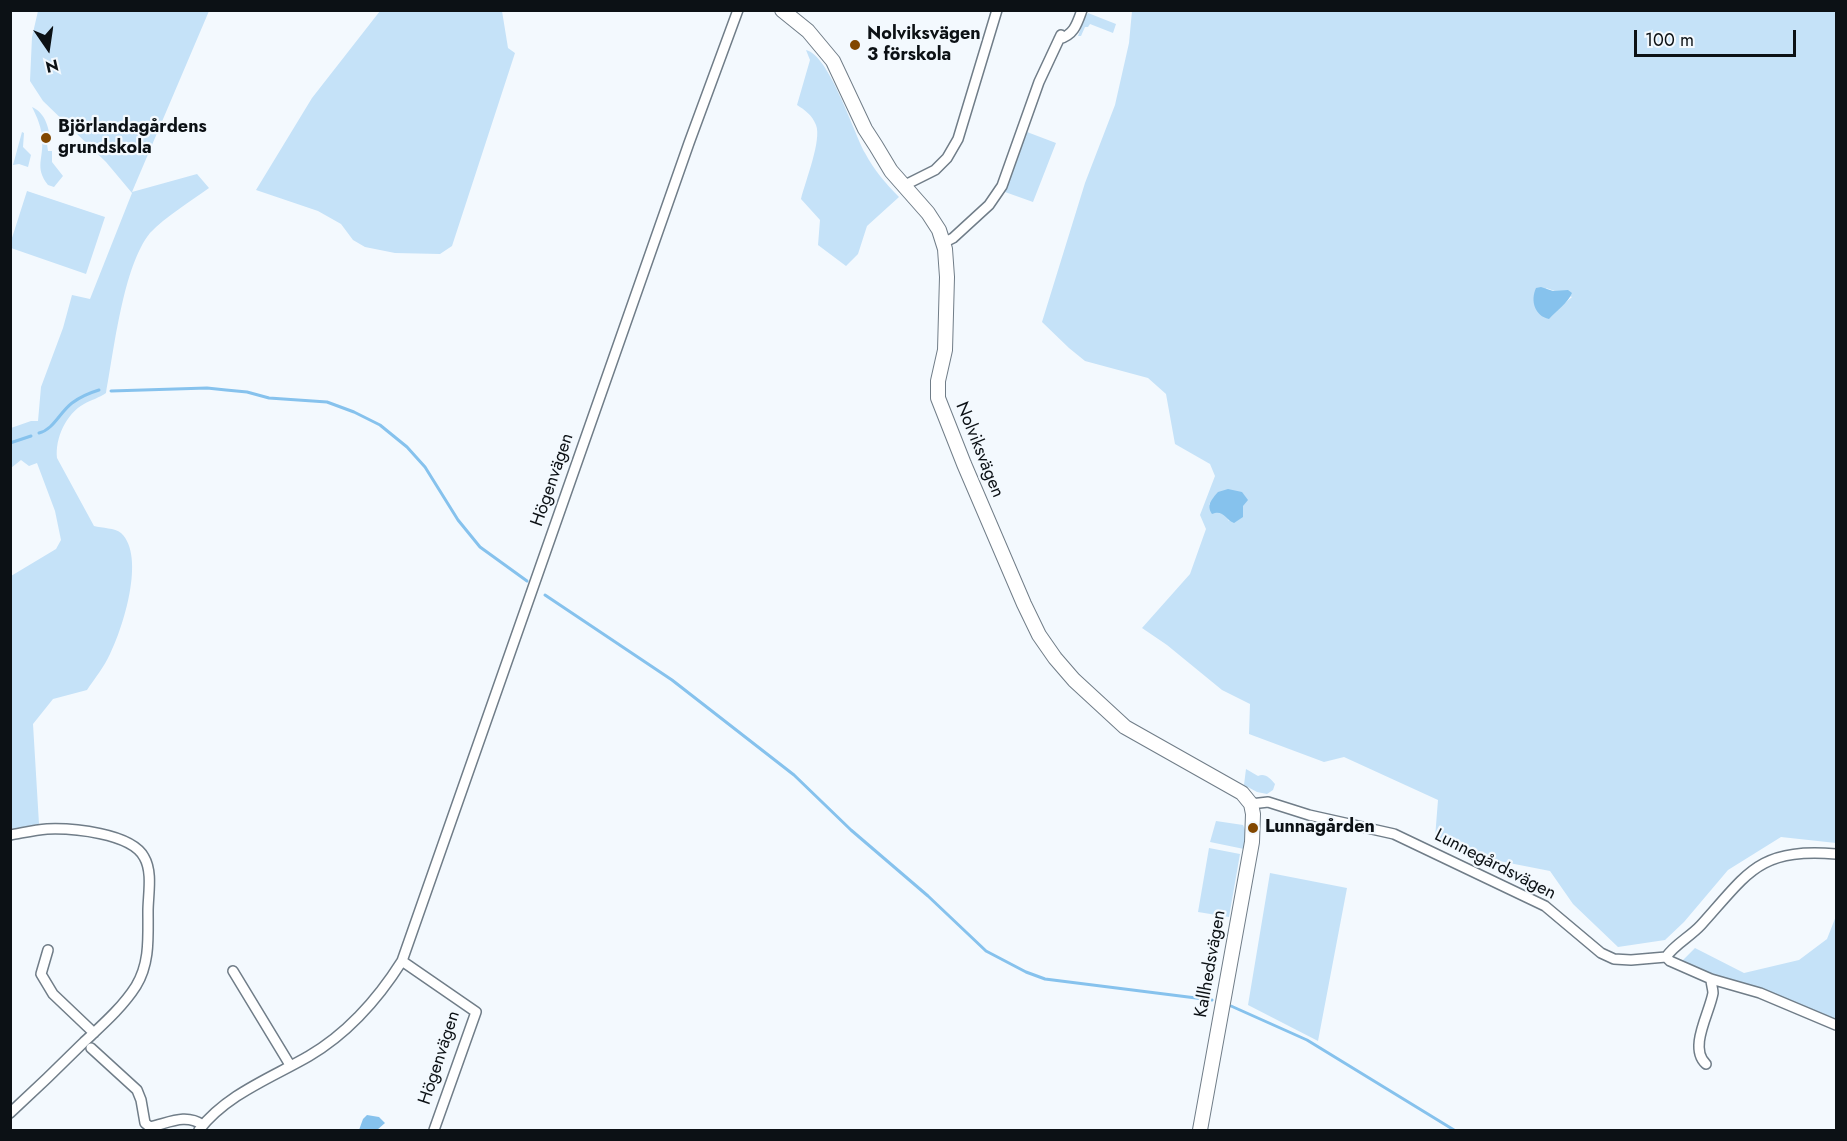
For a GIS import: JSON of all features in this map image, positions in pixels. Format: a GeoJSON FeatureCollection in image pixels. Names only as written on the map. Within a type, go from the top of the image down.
{"type":"FeatureCollection","features":[{"type":"Feature","properties":{"kind":"street","name":"Högenvägen"},"geometry":{"type":"LineString","coordinates":[[91,1048],[137,1090],[145,1123],[150,1127],[180,1119],[196,1121],[201,1128],[224,1105],[246,1090],[331,1042],[381,991],[402,961],[681,165],[738,10]]}},
{"type":"Feature","properties":{"kind":"street","name":"Nolviksvägen"},"geometry":{"type":"LineString","coordinates":[[782,10],[808,31],[833,61],[865,129],[891,171],[928,213],[939,230],[947,262],[945,350],[938,381],[938,398],[964,464],[1039,635],[1074,680],[1120,723],[1225,782],[1242,793],[1251,804]]}},
{"type":"Feature","properties":{"kind":"street"},"geometry":{"type":"LineString","coordinates":[[905,185],[935,170],[947,158],[958,139],[997,10]]}},
{"type":"Feature","properties":{"kind":"street"},"geometry":{"type":"LineString","coordinates":[[944,243],[953,238],[989,206],[1002,186],[1039,82],[1060,37],[1068,36],[1075,28],[1082,10]]}},
{"type":"Feature","properties":{"kind":"street","name":"Lunnegårdsvägen"},"geometry":{"type":"LineString","coordinates":[[1251,804],[1269,802],[1309,815],[1395,834],[1545,906],[1601,953],[1614,959],[1666,957]]}},
{"type":"Feature","properties":{"kind":"street","name":"Kallhedsvägen"},"geometry":{"type":"LineString","coordinates":[[1200,1131],[1252,842],[1251,804]]}},
{"type":"Feature","properties":{"kind":"street"},"geometry":{"type":"LineString","coordinates":[[10,835],[61,829],[107,835],[125,841],[145,857],[149,879],[147,957],[143,973],[121,1006],[10,1113]]}},
{"type":"Feature","properties":{"kind":"street"},"geometry":{"type":"LineString","coordinates":[[1836,854],[1792,853],[1761,865],[1743,878],[1692,934],[1666,957],[1670,961],[1711,979],[1760,993],[1836,1025]]}},
{"type":"Feature","properties":{"kind":"street"},"geometry":{"type":"LineString","coordinates":[[48,950],[41,974],[47,986],[94,1033]]}},
{"type":"Feature","properties":{"kind":"street","name":"Högenvägen"},"geometry":{"type":"LineString","coordinates":[[402,961],[476,1012],[434,1131]]}},
{"type":"Feature","properties":{"kind":"street"},"geometry":{"type":"LineString","coordinates":[[233,971],[291,1065]]}},
{"type":"Feature","properties":{"kind":"street"},"geometry":{"type":"LineString","coordinates":[[1706,1064],[1702,1060],[1700,1045],[1713,994],[1711,979]]}},
{"type":"Feature","properties":{"kind":"shaded area"},"geometry":{"type":"Polygon","coordinates":[[[38,11],[209,11],[132,192],[197,174],[209,188],[150,233],[133,266],[126,287],[106,393],[78,408],[67,420],[60,435],[57,458],[94,526],[118,531],[128,544],[132,558],[130,592],[115,642],[105,663],[87,690],[53,699],[33,724],[39,824],[11,829],[11,576],[56,549],[61,540],[55,511],[37,463],[29,466],[21,460],[11,468],[11,428],[38,421],[41,387],[63,328],[72,295],[90,299],[132,193],[106,162],[43,101],[30,81],[32,37],[38,11]]]}},
{"type":"Feature","properties":{"kind":"shaded area"},"geometry":{"type":"Polygon","coordinates":[[[380,11],[502,11],[508,48],[515,53],[452,246],[440,254],[395,253],[365,247],[353,240],[341,224],[318,211],[256,190],[312,98],[380,11]]]}},
{"type":"Feature","properties":{"kind":"shaded area"},"geometry":{"type":"Polygon","coordinates":[[[1132,11],[1836,11],[1836,843],[1781,837],[1728,870],[1684,922],[1665,940],[1618,947],[1573,904],[1550,871],[1494,860],[1435,838],[1438,800],[1344,757],[1324,762],[1249,734],[1250,704],[1222,690],[1167,645],[1142,628],[1190,574],[1206,529],[1200,515],[1215,476],[1210,464],[1175,444],[1166,394],[1148,378],[1085,361],[1042,322],[1085,183],[1115,105],[1129,43],[1132,11]],[[1546,288],[1558,309],[1572,297],[1546,288]],[[1232,491],[1209,504],[1229,521],[1244,504],[1237,491],[1232,491]]]}},
{"type":"Feature","properties":{"kind":"shaded area"},"geometry":{"type":"Polygon","coordinates":[[[1088,13],[1116,24],[1113,33],[1090,24],[1085,27],[1081,36],[1078,36],[1088,13]]]}},
{"type":"Feature","properties":{"kind":"shaded area"},"geometry":{"type":"Polygon","coordinates":[[[806,50],[815,55],[832,79],[869,159],[880,176],[899,197],[867,226],[858,254],[846,266],[818,245],[820,220],[801,199],[817,140],[816,125],[812,118],[797,105],[810,60],[806,50]]]}},
{"type":"Feature","properties":{"kind":"shaded area"},"geometry":{"type":"Polygon","coordinates":[[[32,107],[41,113],[46,122],[51,143],[47,144],[48,151],[52,151],[52,162],[63,176],[54,187],[48,185],[41,173],[42,135],[32,107]]]}},
{"type":"Feature","properties":{"kind":"shaded area"},"geometry":{"type":"Polygon","coordinates":[[[22,132],[24,133],[23,147],[31,155],[28,167],[13,165],[22,132]]]}},
{"type":"Feature","properties":{"kind":"shaded area"},"geometry":{"type":"Polygon","coordinates":[[[1027,132],[1056,143],[1033,202],[1005,192],[1027,132]]]}},
{"type":"Feature","properties":{"kind":"shaded area"},"geometry":{"type":"Polygon","coordinates":[[[27,191],[105,217],[86,274],[11,248],[11,241],[27,191]]]}},
{"type":"Feature","properties":{"kind":"shaded area"},"geometry":{"type":"Polygon","coordinates":[[[1246,769],[1258,776],[1263,775],[1269,778],[1275,784],[1273,790],[1267,794],[1244,785],[1246,769]]]}},
{"type":"Feature","properties":{"kind":"shaded area"},"geometry":{"type":"Polygon","coordinates":[[[1216,821],[1243,825],[1246,832],[1244,849],[1210,842],[1216,821]]]}},
{"type":"Feature","properties":{"kind":"shaded area"},"geometry":{"type":"Polygon","coordinates":[[[1209,848],[1240,854],[1229,917],[1198,912],[1209,848]]]}},
{"type":"Feature","properties":{"kind":"shaded area"},"geometry":{"type":"Polygon","coordinates":[[[1270,873],[1347,888],[1318,1041],[1248,1005],[1270,873]]]}},
{"type":"Feature","properties":{"kind":"shaded area"},"geometry":{"type":"Polygon","coordinates":[[[1836,916],[1836,1019],[1773,994],[1712,975],[1682,961],[1695,948],[1744,973],[1799,960],[1827,939],[1836,916]]]}},
{"type":"Feature","properties":{"kind":"water"},"geometry":{"type":"Polygon","coordinates":[[[1541,287],[1553,291],[1568,290],[1572,293],[1565,304],[1549,319],[1540,315],[1534,303],[1536,288],[1541,287]]]}},
{"type":"Feature","properties":{"kind":"water"},"geometry":{"type":"Polygon","coordinates":[[[1228,489],[1242,492],[1248,500],[1243,506],[1243,517],[1234,523],[1219,513],[1212,514],[1210,508],[1218,492],[1228,489]]]}},
{"type":"Feature","properties":{"kind":"water"},"geometry":{"type":"Polygon","coordinates":[[[367,1115],[379,1117],[385,1123],[377,1130],[359,1130],[367,1115]]]}},
{"type":"Feature","properties":{"kind":"waterway"},"geometry":{"type":"LineString","coordinates":[[111,391],[207,388],[247,392],[269,398],[327,402],[354,412],[380,425],[407,447],[425,467],[458,520],[480,547],[527,581]]}},
{"type":"Feature","properties":{"kind":"waterway"},"geometry":{"type":"LineString","coordinates":[[39,433],[52,425],[72,403],[99,390]]}},
{"type":"Feature","properties":{"kind":"waterway"},"geometry":{"type":"LineString","coordinates":[[10,443],[31,436]]}},
{"type":"Feature","properties":{"kind":"waterway"},"geometry":{"type":"LineString","coordinates":[[545,595],[672,680],[794,775],[851,830],[928,896],[986,951],[1026,972],[1045,979],[1212,1000]]}},
{"type":"Feature","properties":{"kind":"waterway"},"geometry":{"type":"LineString","coordinates":[[1231,1006],[1307,1040],[1454,1130]]}},
{"type":"Feature","properties":{"kind":"place","name":"Nolviksvägen 3 förskola"},"geometry":{"type":"Point","coordinates":[855,45]}},
{"type":"Feature","properties":{"kind":"place","name":"Björlandagårdens grundskola"},"geometry":{"type":"Point","coordinates":[46,138]}},
{"type":"Feature","properties":{"kind":"place","name":"Lunnagården"},"geometry":{"type":"Point","coordinates":[1253,828]}}]}
